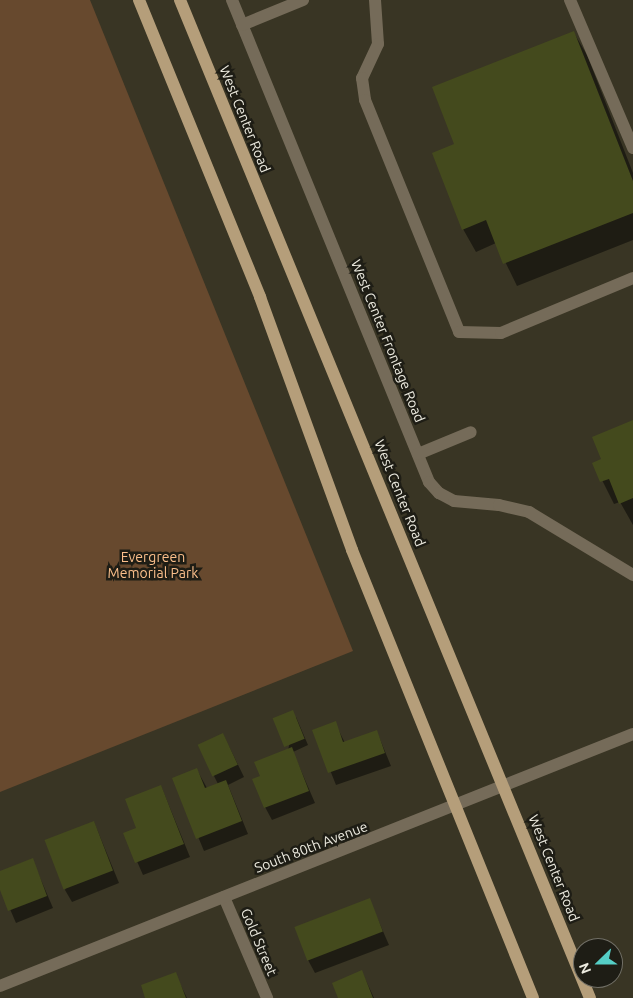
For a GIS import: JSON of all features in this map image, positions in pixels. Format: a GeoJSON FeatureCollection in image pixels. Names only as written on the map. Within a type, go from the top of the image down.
{"type":"FeatureCollection","features":[{"type":"Feature","properties":{"kind":"main road"},"geometry":{"type":"LineString","coordinates":[[139,0],[260,297],[352,550],[533,998]]}},
{"type":"Feature","properties":{"kind":"main road","name":"West Center Road"},"geometry":{"type":"LineString","coordinates":[[180,0],[505,786],[590,998]]}},
{"type":"Feature","properties":{"kind":"street","name":"West Center Frontage Road"},"geometry":{"type":"LineString","coordinates":[[232,0],[429,482],[439,493],[460,502],[499,505],[529,512],[633,575]]}},
{"type":"Feature","properties":{"kind":"street"},"geometry":{"type":"LineString","coordinates":[[242,24],[303,0]]}},
{"type":"Feature","properties":{"kind":"street"},"geometry":{"type":"LineString","coordinates":[[570,0],[633,148]]}},
{"type":"Feature","properties":{"kind":"street"},"geometry":{"type":"LineString","coordinates":[[380,2],[378,44],[362,78],[365,100],[459,332],[501,333],[633,278]]}},
{"type":"Feature","properties":{"kind":"street"},"geometry":{"type":"LineString","coordinates":[[418,454],[471,432]]}},
{"type":"Feature","properties":{"kind":"street","name":"South 80th Avenue"},"geometry":{"type":"LineString","coordinates":[[0,986],[633,734]]}},
{"type":"Feature","properties":{"kind":"street","name":"Gold Street"},"geometry":{"type":"LineString","coordinates":[[224,897],[266,998]]}},
{"type":"Feature","properties":{"kind":"green space","name":"Evergreen Memorial Park"},"geometry":{"type":"Polygon","coordinates":[[[0,0],[90,0],[353,651],[0,792],[0,0]]]}},
{"type":"Feature","properties":{"kind":"building"},"geometry":{"type":"Polygon","coordinates":[[[574,31],[633,181],[633,213],[503,264],[486,220],[462,230],[432,153],[454,144],[432,87],[574,31]]]}},
{"type":"Feature","properties":{"kind":"building"},"geometry":{"type":"Polygon","coordinates":[[[633,420],[633,498],[619,504],[609,479],[600,482],[592,463],[601,459],[592,437],[633,420]]]}},
{"type":"Feature","properties":{"kind":"building"},"geometry":{"type":"Polygon","coordinates":[[[293,710],[305,739],[284,747],[273,718],[293,710]]]}},
{"type":"Feature","properties":{"kind":"building"},"geometry":{"type":"Polygon","coordinates":[[[336,721],[343,742],[377,730],[385,753],[328,773],[312,730],[336,721]]]}},
{"type":"Feature","properties":{"kind":"building"},"geometry":{"type":"Polygon","coordinates":[[[223,733],[238,765],[212,777],[198,745],[223,733]]]}},
{"type":"Feature","properties":{"kind":"building"},"geometry":{"type":"Polygon","coordinates":[[[292,747],[309,791],[264,808],[252,779],[260,776],[254,762],[292,747]]]}},
{"type":"Feature","properties":{"kind":"building"},"geometry":{"type":"Polygon","coordinates":[[[197,768],[205,788],[226,780],[242,821],[196,839],[172,778],[197,768]]]}},
{"type":"Feature","properties":{"kind":"building"},"geometry":{"type":"Polygon","coordinates":[[[161,785],[184,844],[135,863],[123,833],[136,828],[125,799],[161,785]]]}},
{"type":"Feature","properties":{"kind":"building"},"geometry":{"type":"Polygon","coordinates":[[[94,821],[113,870],[64,889],[45,840],[94,821]]]}},
{"type":"Feature","properties":{"kind":"building"},"geometry":{"type":"Polygon","coordinates":[[[33,858],[47,896],[8,911],[0,890],[0,871],[33,858]]]}},
{"type":"Feature","properties":{"kind":"building"},"geometry":{"type":"Polygon","coordinates":[[[370,898],[383,932],[307,961],[294,927],[370,898]]]}},
{"type":"Feature","properties":{"kind":"building"},"geometry":{"type":"Polygon","coordinates":[[[362,970],[373,998],[338,998],[332,983],[362,970]]]}},
{"type":"Feature","properties":{"kind":"building"},"geometry":{"type":"Polygon","coordinates":[[[176,972],[186,998],[145,998],[141,985],[176,972]]]}}]}
